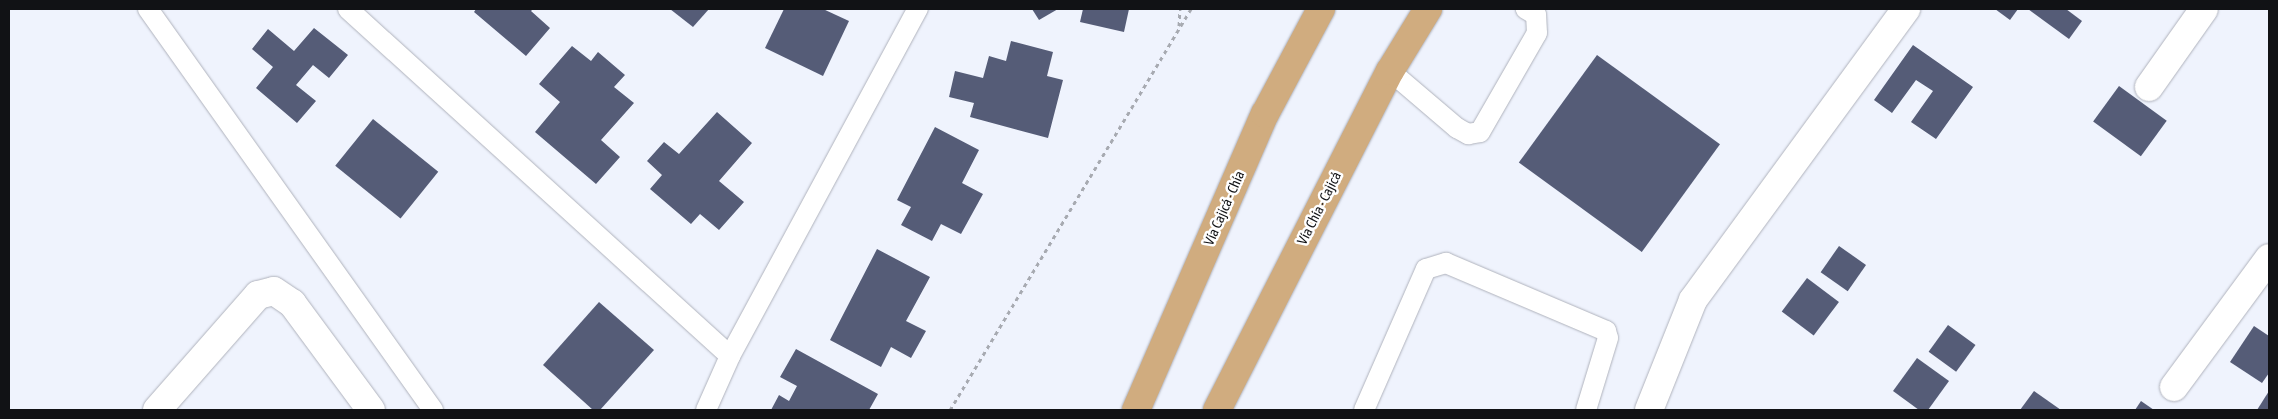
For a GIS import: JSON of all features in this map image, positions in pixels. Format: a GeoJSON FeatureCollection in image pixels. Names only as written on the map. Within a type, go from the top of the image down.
{"type":"FeatureCollection","features":[{"type":"Feature","properties":{"kind":"highway","name":"Vía Cajicá - Chía"},"geometry":{"type":"LineString","coordinates":[[1136,410],[1265,114],[1321,9]]}},
{"type":"Feature","properties":{"kind":"highway","name":"Vía Chía - Cajicá"},"geometry":{"type":"LineString","coordinates":[[1218,410],[1390,71],[1428,9]]}},
{"type":"Feature","properties":{"kind":"street"},"geometry":{"type":"LineString","coordinates":[[1649,410],[1693,300],[1906,9]]}},
{"type":"Feature","properties":{"kind":"street"},"geometry":{"type":"LineString","coordinates":[[2149,87],[2204,9]]}},
{"type":"Feature","properties":{"kind":"street"},"geometry":{"type":"LineString","coordinates":[[2174,387],[2269,258]]}},
{"type":"Feature","properties":{"kind":"street"},"geometry":{"type":"LineString","coordinates":[[157,410],[258,295],[274,291],[292,303],[371,410]]}},
{"type":"Feature","properties":{"kind":"lane"},"geometry":{"type":"LineString","coordinates":[[148,9],[433,410]]}},
{"type":"Feature","properties":{"kind":"lane"},"geometry":{"type":"LineString","coordinates":[[348,9],[730,356]]}},
{"type":"Feature","properties":{"kind":"lane"},"geometry":{"type":"LineString","coordinates":[[706,410],[730,356],[918,9]]}},
{"type":"Feature","properties":{"kind":"lane"},"geometry":{"type":"LineString","coordinates":[[1390,71],[1457,128],[1468,134],[1480,132],[1537,33],[1536,16],[1526,9]]}},
{"type":"Feature","properties":{"kind":"lane"},"geometry":{"type":"LineString","coordinates":[[1364,410],[1426,269],[1446,263],[1606,331],[1608,338],[1586,410]]}},
{"type":"Feature","properties":{"kind":"path"},"geometry":{"type":"LineString","coordinates":[[1179,28],[1180,9]]}},
{"type":"Feature","properties":{"kind":"path"},"geometry":{"type":"LineString","coordinates":[[950,410],[1191,9]]}},
{"type":"Feature","properties":{"kind":"building"},"geometry":{"type":"Polygon","coordinates":[[[476,9],[533,9],[531,11],[550,28],[526,56],[474,12],[476,9]]]}},
{"type":"Feature","properties":{"kind":"building"},"geometry":{"type":"Polygon","coordinates":[[[670,9],[709,9],[693,27],[670,9]]]}},
{"type":"Feature","properties":{"kind":"building"},"geometry":{"type":"Polygon","coordinates":[[[784,9],[823,9],[849,21],[823,76],[765,48],[784,9]]]}},
{"type":"Feature","properties":{"kind":"building"},"geometry":{"type":"Polygon","coordinates":[[[1032,9],[1058,9],[1039,20],[1032,9]]]}},
{"type":"Feature","properties":{"kind":"building"},"geometry":{"type":"Polygon","coordinates":[[[1083,9],[1129,9],[1124,32],[1080,22],[1083,9]]]}},
{"type":"Feature","properties":{"kind":"building"},"geometry":{"type":"Polygon","coordinates":[[[1995,9],[2018,9],[2010,20],[1995,9]]]}},
{"type":"Feature","properties":{"kind":"building"},"geometry":{"type":"Polygon","coordinates":[[[2028,9],[2066,9],[2082,21],[2069,39],[2028,9]]]}},
{"type":"Feature","properties":{"kind":"building"},"geometry":{"type":"Polygon","coordinates":[[[314,28],[348,55],[329,78],[313,65],[296,85],[316,101],[297,123],[256,88],[273,67],[252,49],[268,29],[294,51],[314,28]]]}},
{"type":"Feature","properties":{"kind":"building"},"geometry":{"type":"Polygon","coordinates":[[[1011,41],[1053,52],[1047,76],[1063,80],[1048,138],[970,117],[974,103],[949,97],[955,71],[983,78],[989,56],[1006,61],[1011,41]]]}},
{"type":"Feature","properties":{"kind":"building"},"geometry":{"type":"Polygon","coordinates":[[[1913,45],[1973,87],[1936,139],[1911,122],[1933,91],[1916,80],[1892,113],[1874,100],[1913,45]]]}},
{"type":"Feature","properties":{"kind":"building"},"geometry":{"type":"Polygon","coordinates":[[[572,46],[591,61],[598,52],[625,75],[614,87],[634,103],[601,140],[620,157],[596,184],[535,132],[560,102],[539,84],[572,46]]]}},
{"type":"Feature","properties":{"kind":"building"},"geometry":{"type":"Polygon","coordinates":[[[1597,55],[1720,144],[1642,252],[1519,163],[1597,55]]]}},
{"type":"Feature","properties":{"kind":"building"},"geometry":{"type":"Polygon","coordinates":[[[2119,86],[2167,121],[2141,156],[2093,122],[2119,86]]]}},
{"type":"Feature","properties":{"kind":"building"},"geometry":{"type":"Polygon","coordinates":[[[717,112],[752,143],[719,181],[744,202],[719,230],[700,214],[691,224],[650,189],[662,175],[647,161],[664,142],[679,154],[717,112]]]}},
{"type":"Feature","properties":{"kind":"building"},"geometry":{"type":"Polygon","coordinates":[[[373,119],[438,172],[401,218],[335,166],[373,119]]]}},
{"type":"Feature","properties":{"kind":"building"},"geometry":{"type":"Polygon","coordinates":[[[935,127],[979,150],[962,183],[983,194],[961,234],[941,224],[932,241],[901,225],[911,207],[897,200],[935,127]]]}},
{"type":"Feature","properties":{"kind":"building"},"geometry":{"type":"Polygon","coordinates":[[[1839,246],[1866,265],[1848,291],[1821,272],[1839,246]]]}},
{"type":"Feature","properties":{"kind":"building"},"geometry":{"type":"Polygon","coordinates":[[[877,249],[930,277],[906,321],[926,331],[911,358],[891,347],[881,367],[830,340],[877,249]]]}},
{"type":"Feature","properties":{"kind":"building"},"geometry":{"type":"Polygon","coordinates":[[[1807,278],[1839,302],[1814,336],[1782,312],[1807,278]]]}},
{"type":"Feature","properties":{"kind":"building"},"geometry":{"type":"Polygon","coordinates":[[[599,302],[654,350],[600,410],[593,410],[543,365],[599,302]]]}},
{"type":"Feature","properties":{"kind":"building"},"geometry":{"type":"Polygon","coordinates":[[[1948,325],[1976,345],[1956,372],[1929,352],[1948,325]]]}},
{"type":"Feature","properties":{"kind":"building"},"geometry":{"type":"Polygon","coordinates":[[[2254,326],[2269,336],[2269,373],[2262,383],[2230,362],[2254,326]]]}},
{"type":"Feature","properties":{"kind":"building"},"geometry":{"type":"Polygon","coordinates":[[[796,349],[878,394],[869,410],[771,410],[779,395],[789,401],[797,386],[780,377],[796,349]]]}},
{"type":"Feature","properties":{"kind":"building"},"geometry":{"type":"Polygon","coordinates":[[[1917,358],[1949,381],[1928,410],[1919,410],[1893,391],[1917,358]]]}},
{"type":"Feature","properties":{"kind":"building"},"geometry":{"type":"Polygon","coordinates":[[[2034,391],[2061,410],[2020,410],[2034,391]]]}},
{"type":"Feature","properties":{"kind":"building"},"geometry":{"type":"Polygon","coordinates":[[[2269,391],[2269,410],[2257,410],[2269,391]]]}},
{"type":"Feature","properties":{"kind":"building"},"geometry":{"type":"Polygon","coordinates":[[[2141,401],[2154,410],[2135,410],[2141,401]]]}}]}
